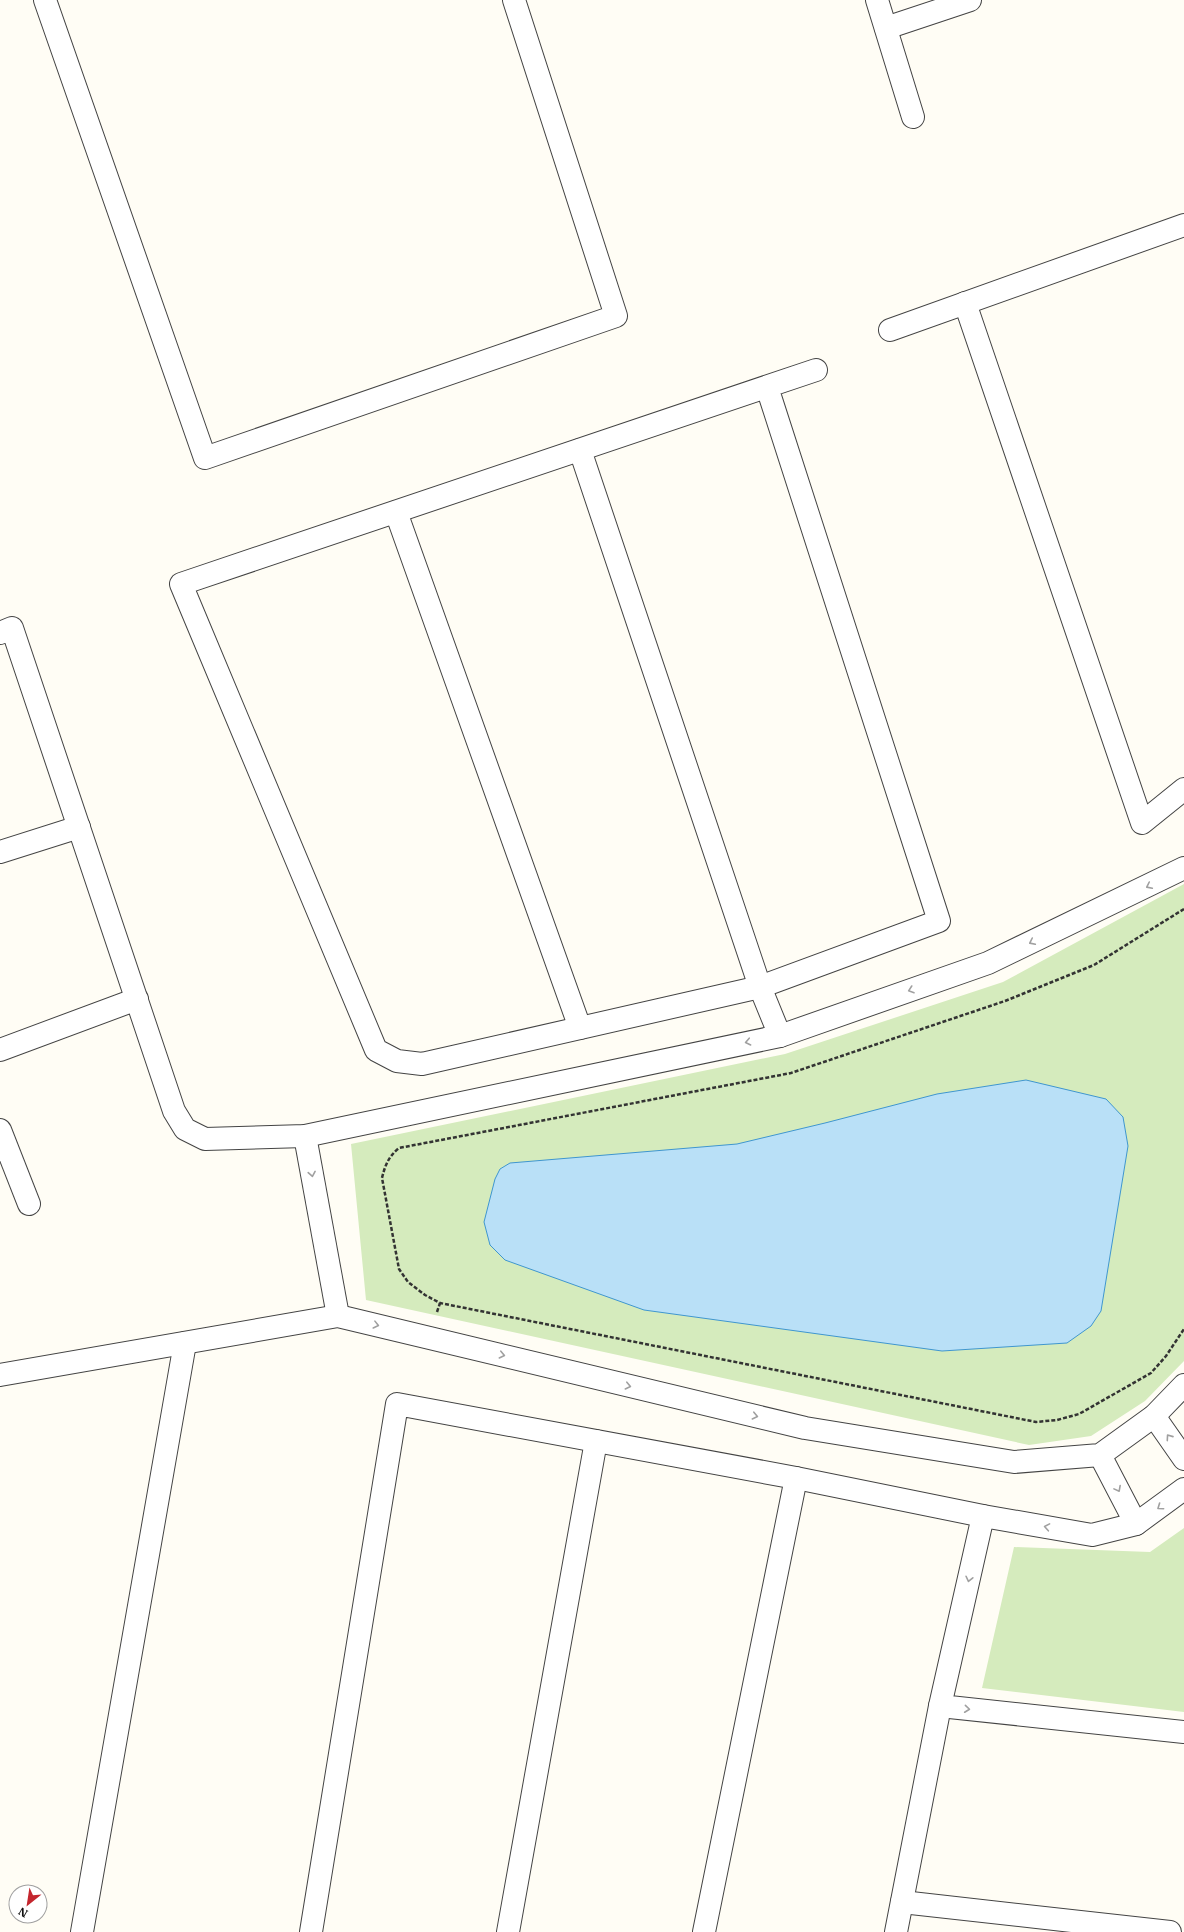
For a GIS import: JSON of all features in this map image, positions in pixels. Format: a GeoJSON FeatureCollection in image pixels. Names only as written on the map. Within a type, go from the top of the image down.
{"type":"FeatureCollection","features":[{"type":"Feature","properties":{"kind":"street"},"geometry":{"type":"LineString","coordinates":[[45,0],[205,458],[616,316],[514,0]]}},
{"type":"Feature","properties":{"kind":"street"},"geometry":{"type":"LineString","coordinates":[[877,0],[913,117]]}},
{"type":"Feature","properties":{"kind":"street"},"geometry":{"type":"LineString","coordinates":[[886,28],[970,0]]}},
{"type":"Feature","properties":{"kind":"street"},"geometry":{"type":"LineString","coordinates":[[890,330],[1184,225]]}},
{"type":"Feature","properties":{"kind":"street"},"geometry":{"type":"LineString","coordinates":[[965,303],[1142,823],[1184,789]]}},
{"type":"Feature","properties":{"kind":"street"},"geometry":{"type":"LineString","coordinates":[[767,387],[939,921],[760,987],[422,1064],[397,1061],[376,1050],[181,584],[816,370]]}},
{"type":"Feature","properties":{"kind":"street"},"geometry":{"type":"LineString","coordinates":[[580,450],[760,987],[780,1036]]}},
{"type":"Feature","properties":{"kind":"street"},"geometry":{"type":"LineString","coordinates":[[396,512],[580,1028]]}},
{"type":"Feature","properties":{"kind":"street"},"geometry":{"type":"LineString","coordinates":[[0,633],[12,628],[174,1111],[185,1129],[205,1139],[305,1136],[780,1036],[988,963],[1184,868]]}},
{"type":"Feature","properties":{"kind":"street"},"geometry":{"type":"LineString","coordinates":[[0,852],[79,827]]}},
{"type":"Feature","properties":{"kind":"street"},"geometry":{"type":"LineString","coordinates":[[0,1050],[137,999]]}},
{"type":"Feature","properties":{"kind":"street"},"geometry":{"type":"LineString","coordinates":[[0,1130],[29,1204]]}},
{"type":"Feature","properties":{"kind":"street"},"geometry":{"type":"LineString","coordinates":[[305,1136],[338,1316]]}},
{"type":"Feature","properties":{"kind":"street"},"geometry":{"type":"LineString","coordinates":[[0,1375],[338,1316],[805,1428],[1014,1462],[1100,1454],[1154,1416],[1184,1385]]}},
{"type":"Feature","properties":{"kind":"street"},"geometry":{"type":"LineString","coordinates":[[82,1932],[185,1343]]}},
{"type":"Feature","properties":{"kind":"street"},"geometry":{"type":"LineString","coordinates":[[311,1932],[398,1404],[796,1478],[983,1516],[1092,1535],[1136,1524],[1184,1490]]}},
{"type":"Feature","properties":{"kind":"street"},"geometry":{"type":"LineString","coordinates":[[1154,1416],[1184,1459]]}},
{"type":"Feature","properties":{"kind":"street"},"geometry":{"type":"LineString","coordinates":[[508,1932],[596,1441]]}},
{"type":"Feature","properties":{"kind":"street"},"geometry":{"type":"LineString","coordinates":[[1100,1454],[1136,1524]]}},
{"type":"Feature","properties":{"kind":"street"},"geometry":{"type":"LineString","coordinates":[[704,1932],[796,1478]]}},
{"type":"Feature","properties":{"kind":"street"},"geometry":{"type":"LineString","coordinates":[[896,1932],[940,1706],[983,1516]]}},
{"type":"Feature","properties":{"kind":"street"},"geometry":{"type":"LineString","coordinates":[[940,1706],[1184,1732]]}},
{"type":"Feature","properties":{"kind":"street"},"geometry":{"type":"LineString","coordinates":[[902,1902],[1170,1932]]}},
{"type":"Feature","properties":{"kind":"path"},"geometry":{"type":"LineString","coordinates":[[1184,909],[1094,965],[1005,1001],[791,1073],[399,1148],[392,1154],[386,1164],[382,1178],[398,1269],[408,1282],[425,1295],[440,1303],[1036,1422],[1057,1420],[1078,1414],[1151,1373],[1166,1356],[1184,1329]]}},
{"type":"Feature","properties":{"kind":"green space"},"geometry":{"type":"Polygon","coordinates":[[[1184,884],[1184,1361],[1145,1401],[1091,1436],[1029,1445],[366,1300],[351,1144],[785,1054],[1003,982],[1184,884]]]}},
{"type":"Feature","properties":{"kind":"green space"},"geometry":{"type":"Polygon","coordinates":[[[1184,1528],[1184,1712],[982,1688],[1014,1547],[1150,1552],[1184,1528]]]}},
{"type":"Feature","properties":{"kind":"water"},"geometry":{"type":"Polygon","coordinates":[[[1026,1080],[1106,1099],[1123,1117],[1128,1146],[1101,1311],[1091,1326],[1067,1343],[942,1351],[644,1310],[505,1260],[490,1245],[484,1222],[495,1179],[500,1169],[510,1163],[737,1144],[937,1094],[1026,1080]]]}}]}
